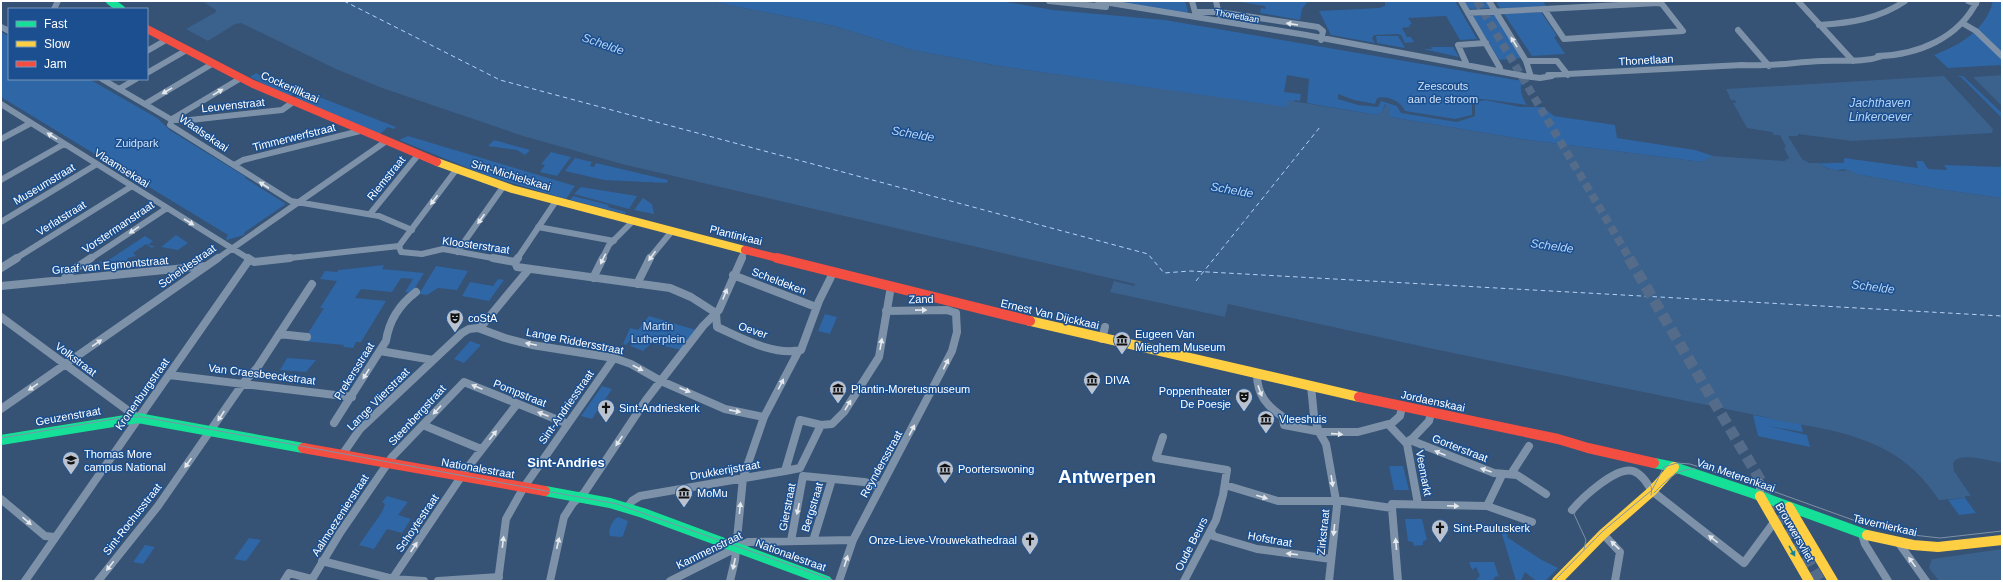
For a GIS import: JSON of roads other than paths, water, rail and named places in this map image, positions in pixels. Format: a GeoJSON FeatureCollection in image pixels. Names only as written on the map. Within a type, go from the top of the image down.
{"type":"FeatureCollection","features":[{"type":"Feature","properties":{"kind":"street"},"geometry":{"type":"LineString","coordinates":[[110,1],[120,8]]}},
{"type":"Feature","properties":{"kind":"street","name":"Thonetlaan"},"geometry":{"type":"LineString","coordinates":[[1049,1],[1193,14],[1217,21],[1286,34],[1531,75],[1552,76],[1851,59],[1869,60],[1923,47],[1944,38],[1964,24],[1972,14],[1977,2]]}},
{"type":"Feature","properties":{"kind":"street","name":"Thonetlaan"},"geometry":{"type":"LineString","coordinates":[[1098,1],[1138,8]]}},
{"type":"Feature","properties":{"kind":"street"},"geometry":{"type":"LineString","coordinates":[[1192,1],[1193,14],[1220,12]]}},
{"type":"Feature","properties":{"kind":"street"},"geometry":{"type":"LineString","coordinates":[[1216,1],[1220,12],[1217,21]]}},
{"type":"Feature","properties":{"kind":"street"},"geometry":{"type":"LineString","coordinates":[[1461,1],[1500,70]]}},
{"type":"Feature","properties":{"kind":"street"},"geometry":{"type":"LineString","coordinates":[[1489,1],[1526,61],[1531,75]]}},
{"type":"Feature","properties":{"kind":"street"},"geometry":{"type":"LineString","coordinates":[[1798,1],[1851,59]]}},
{"type":"Feature","properties":{"kind":"street"},"geometry":{"type":"LineString","coordinates":[[1820,25],[1846,23],[1868,18],[1886,12],[1905,1]]}},
{"type":"Feature","properties":{"kind":"street"},"geometry":{"type":"LineString","coordinates":[[1968,1],[1977,2]]}},
{"type":"Feature","properties":{"kind":"street"},"geometry":{"type":"LineString","coordinates":[[1468,13],[1496,12],[1544,9],[1658,3],[1662,4],[1683,31],[1564,39],[1544,9]]}},
{"type":"Feature","properties":{"kind":"street","name":"Thonetlaan"},"geometry":{"type":"LineString","coordinates":[[1220,12],[1318,28],[1323,31],[1320,39]]}},
{"type":"Feature","properties":{"kind":"street"},"geometry":{"type":"LineString","coordinates":[[1964,24],[1976,31],[2002,56]]}},
{"type":"Feature","properties":{"kind":"street","name":"Cockerillkaai"},"geometry":{"type":"LineString","coordinates":[[148,29],[185,51],[241,78],[385,142]]}},
{"type":"Feature","properties":{"kind":"street"},"geometry":{"type":"LineString","coordinates":[[1738,30],[1767,64]]}},
{"type":"Feature","properties":{"kind":"street"},"geometry":{"type":"LineString","coordinates":[[148,50],[166,40]]}},
{"type":"Feature","properties":{"kind":"street"},"geometry":{"type":"LineString","coordinates":[[1467,64],[1458,48],[1458,45],[1486,43]]}},
{"type":"Feature","properties":{"kind":"street"},"geometry":{"type":"LineString","coordinates":[[148,72],[185,51]]}},
{"type":"Feature","properties":{"kind":"street"},"geometry":{"type":"LineString","coordinates":[[1526,61],[1557,61],[1568,75]]}},
{"type":"Feature","properties":{"kind":"street"},"geometry":{"type":"LineString","coordinates":[[145,104],[212,64]]}},
{"type":"Feature","properties":{"kind":"street"},"geometry":{"type":"LineString","coordinates":[[172,120],[241,78]]}},
{"type":"Feature","properties":{"kind":"street","name":"Waalsekaai"},"geometry":{"type":"LineString","coordinates":[[104,80],[172,120],[170,125],[272,190],[291,201],[298,202]]}},
{"type":"Feature","properties":{"kind":"street"},"geometry":{"type":"LineString","coordinates":[[119,89],[134,80]]}},
{"type":"Feature","properties":{"kind":"street","name":"Leuvenstraat"},"geometry":{"type":"LineString","coordinates":[[172,120],[190,120],[282,110],[293,102]]}},
{"type":"Feature","properties":{"kind":"street","name":"Vlaamsekaai"},"geometry":{"type":"LineString","coordinates":[[1,104],[233,248]]}},
{"type":"Feature","properties":{"kind":"street"},"geometry":{"type":"LineString","coordinates":[[1,139],[31,122]]}},
{"type":"Feature","properties":{"kind":"street","name":"Timmerwerfstraat"},"geometry":{"type":"LineString","coordinates":[[234,165],[243,160],[360,131]]}},
{"type":"Feature","properties":{"kind":"street","name":"Sint-Michielskaai"},"geometry":{"type":"LineString","coordinates":[[385,142],[503,187],[633,221]]}},
{"type":"Feature","properties":{"kind":"street","name":"Scheldestraat"},"geometry":{"type":"LineString","coordinates":[[1,409],[385,142]]}},
{"type":"Feature","properties":{"kind":"street"},"geometry":{"type":"LineString","coordinates":[[1,180],[64,144]]}},
{"type":"Feature","properties":{"kind":"street","name":"Riemstraat"},"geometry":{"type":"LineString","coordinates":[[370,214],[418,155]]}},
{"type":"Feature","properties":{"kind":"street","name":"Museumstraat"},"geometry":{"type":"LineString","coordinates":[[2,221],[97,164]]}},
{"type":"Feature","properties":{"kind":"street"},"geometry":{"type":"LineString","coordinates":[[233,248],[254,262],[399,246],[456,170]]}},
{"type":"Feature","properties":{"kind":"street","name":"Verlatstraat"},"geometry":{"type":"LineString","coordinates":[[1,268],[132,186]]}},
{"type":"Feature","properties":{"kind":"street"},"geometry":{"type":"LineString","coordinates":[[457,252],[503,187]]}},
{"type":"Feature","properties":{"kind":"street"},"geometry":{"type":"LineString","coordinates":[[514,262],[556,201]]}},
{"type":"Feature","properties":{"kind":"street","name":"Riemstraat"},"geometry":{"type":"LineString","coordinates":[[298,202],[379,216],[412,230]]}},
{"type":"Feature","properties":{"kind":"street","name":"Vorstermanstraat"},"geometry":{"type":"LineString","coordinates":[[64,280],[67,274],[167,208]]}},
{"type":"Feature","properties":{"kind":"street"},"geometry":{"type":"LineString","coordinates":[[593,278],[609,245],[633,221]]}},
{"type":"Feature","properties":{"kind":"street","name":"Plantinkaai"},"geometry":{"type":"LineString","coordinates":[[633,221],[868,281]]}},
{"type":"Feature","properties":{"kind":"street"},"geometry":{"type":"LineString","coordinates":[[538,227],[614,241]]}},
{"type":"Feature","properties":{"kind":"street"},"geometry":{"type":"LineString","coordinates":[[637,284],[650,257],[672,231]]}},
{"type":"Feature","properties":{"kind":"street","name":"Kloosterstraat"},"geometry":{"type":"LineString","coordinates":[[399,246],[401,252],[422,254],[443,249],[514,262],[517,267],[670,288],[691,297],[716,313]]}},
{"type":"Feature","properties":{"kind":"street"},"geometry":{"type":"LineString","coordinates":[[550,581],[564,518],[573,503],[584,493],[661,381],[703,326],[719,310],[745,250]]}},
{"type":"Feature","properties":{"kind":"street","name":"Kronenburgstraat"},"geometry":{"type":"LineString","coordinates":[[25,581],[249,260]]}},
{"type":"Feature","properties":{"kind":"street","name":"Graaf van Egmontstraat"},"geometry":{"type":"LineString","coordinates":[[1,286],[206,266]]}},
{"type":"Feature","properties":{"kind":"street"},"geometry":{"type":"LineString","coordinates":[[480,328],[529,269]]}},
{"type":"Feature","properties":{"kind":"street"},"geometry":{"type":"LineString","coordinates":[[730,581],[736,547],[743,478],[764,416],[798,352],[801,350],[816,307],[833,273]]}},
{"type":"Feature","properties":{"kind":"street","name":"Scheldeken"},"geometry":{"type":"LineString","coordinates":[[733,275],[816,307]]}},
{"type":"Feature","properties":{"kind":"street","name":"Ernest Van Dijckkaai"},"geometry":{"type":"LineString","coordinates":[[868,281],[965,306],[1228,367]]}},
{"type":"Feature","properties":{"kind":"street","name":"Sint-Rochusstraat"},"geometry":{"type":"LineString","coordinates":[[98,581],[158,506],[244,382],[257,368],[312,284]]}},
{"type":"Feature","properties":{"kind":"street","name":"Graaf van Egmontstraat"},"geometry":{"type":"LineString","coordinates":[[1,289],[16,285]]}},
{"type":"Feature","properties":{"kind":"street","name":"Prekersstraat"},"geometry":{"type":"LineString","coordinates":[[334,423],[352,397],[386,341],[387,330],[405,299],[416,292]]}},
{"type":"Feature","properties":{"kind":"street"},"geometry":{"type":"LineString","coordinates":[[785,470],[800,420],[821,425],[832,424],[839,419],[879,358],[890,292]]}},
{"type":"Feature","properties":{"kind":"street"},"geometry":{"type":"LineString","coordinates":[[956,313],[965,306]]}},
{"type":"Feature","properties":{"kind":"street","name":"Zand"},"geometry":{"type":"LineString","coordinates":[[886,311],[947,310],[956,313]]}},
{"type":"Feature","properties":{"kind":"street","name":"Oever"},"geometry":{"type":"LineString","coordinates":[[716,313],[717,327],[743,340],[786,351],[798,352]]}},
{"type":"Feature","properties":{"kind":"street","name":"Reyndersstraat"},"geometry":{"type":"LineString","coordinates":[[839,581],[853,540],[955,345],[958,323],[956,313]]}},
{"type":"Feature","properties":{"kind":"street","name":"Volkstraat"},"geometry":{"type":"LineString","coordinates":[[1,317],[64,365],[138,418]]}},
{"type":"Feature","properties":{"kind":"street"},"geometry":{"type":"LineString","coordinates":[[1102,338],[1106,327]]}},
{"type":"Feature","properties":{"kind":"street","name":"Lange Riddersstraat"},"geometry":{"type":"LineString","coordinates":[[480,328],[505,338],[532,345],[614,358],[631,364],[661,381],[725,409],[764,416]]}},
{"type":"Feature","properties":{"kind":"street","name":"Lange Vlierstraat"},"geometry":{"type":"LineString","coordinates":[[342,455],[360,430],[433,360],[466,330],[480,328]]}},
{"type":"Feature","properties":{"kind":"street"},"geometry":{"type":"LineString","coordinates":[[279,334],[307,337]]}},
{"type":"Feature","properties":{"kind":"street"},"geometry":{"type":"LineString","coordinates":[[380,351],[433,360]]}},
{"type":"Feature","properties":{"kind":"street","name":"Sint-Andriesstraat"},"geometry":{"type":"LineString","coordinates":[[499,579],[506,519],[523,488],[614,358]]}},
{"type":"Feature","properties":{"kind":"street","name":"Jordaenskaai"},"geometry":{"type":"LineString","coordinates":[[1228,367],[1402,407],[1558,439],[1674,467]]}},
{"type":"Feature","properties":{"kind":"street","name":"Van Craesbeeckstraat"},"geometry":{"type":"LineString","coordinates":[[169,374],[244,382],[352,397]]}},
{"type":"Feature","properties":{"kind":"street"},"geometry":{"type":"LineString","coordinates":[[1257,374],[1260,392],[1268,406],[1283,417],[1284,425],[1319,432],[1345,434],[1358,433],[1390,425],[1400,416],[1402,407]]}},
{"type":"Feature","properties":{"kind":"street","name":"Pompstraat"},"geometry":{"type":"LineString","coordinates":[[464,382],[568,424]]}},
{"type":"Feature","properties":{"kind":"street","name":"Steenbergstraat"},"geometry":{"type":"LineString","coordinates":[[387,464],[464,382]]}},
{"type":"Feature","properties":{"kind":"street","name":"Zirkstraat"},"geometry":{"type":"LineString","coordinates":[[1311,386],[1310,394],[1319,432],[1324,438],[1337,506],[1329,581]]}},
{"type":"Feature","properties":{"kind":"street","name":"Schoytestraat"},"geometry":{"type":"LineString","coordinates":[[392,580],[461,477],[517,404]]}},
{"type":"Feature","properties":{"kind":"street"},"geometry":{"type":"LineString","coordinates":[[1390,425],[1409,442],[1429,421],[1431,413]]}},
{"type":"Feature","properties":{"kind":"street","name":"Nationalestraat"},"geometry":{"type":"LineString","coordinates":[[138,418],[627,508],[827,581]]}},
{"type":"Feature","properties":{"kind":"street","name":"Geuzenstraat"},"geometry":{"type":"LineString","coordinates":[[1,440],[138,418]]}},
{"type":"Feature","properties":{"kind":"street"},"geometry":{"type":"LineString","coordinates":[[423,425],[481,450]]}},
{"type":"Feature","properties":{"kind":"street","name":"Drukkerijstraat"},"geometry":{"type":"LineString","coordinates":[[627,508],[632,501],[640,496],[800,468],[821,425]]}},
{"type":"Feature","properties":{"kind":"street","name":"Oude Beurs"},"geometry":{"type":"LineString","coordinates":[[1163,437],[1156,458],[1227,470],[1222,500],[1211,531],[1189,566],[1184,581]]}},
{"type":"Feature","properties":{"kind":"street","name":"Gorterstraat"},"geometry":{"type":"LineString","coordinates":[[1409,442],[1502,475]]}},
{"type":"Feature","properties":{"kind":"street","name":"Veemarkt"},"geometry":{"type":"LineString","coordinates":[[1225,485],[1278,500],[1392,506],[1418,504],[1409,442]]}},
{"type":"Feature","properties":{"kind":"street"},"geometry":{"type":"LineString","coordinates":[[1511,474],[1529,446]]}},
{"type":"Feature","properties":{"kind":"street","name":"Aalmoezenierstraat"},"geometry":{"type":"LineString","coordinates":[[284,581],[289,573],[312,580],[322,561],[387,464]]}},
{"type":"Feature","properties":{"kind":"street"},"geometry":{"type":"LineString","coordinates":[[1557,581],[1602,534],[1652,491],[1674,467]]}},
{"type":"Feature","properties":{"kind":"street","name":"Van Meterenkaai"},"geometry":{"type":"LineString","coordinates":[[1674,467],[1760,496],[1790,508]]}},
{"type":"Feature","properties":{"kind":"street"},"geometry":{"type":"LineString","coordinates":[[1572,510],[1580,500],[1618,471],[1628,471],[1638,474],[1646,480],[1652,491],[1744,563],[1775,521]]}},
{"type":"Feature","properties":{"kind":"street"},"geometry":{"type":"LineString","coordinates":[[1487,506],[1502,475],[1517,475],[1546,494]]}},
{"type":"Feature","properties":{"kind":"street","name":"Gierstraat"},"geometry":{"type":"LineString","coordinates":[[791,541],[803,476],[832,479]]}},
{"type":"Feature","properties":{"kind":"street"},"geometry":{"type":"LineString","coordinates":[[832,479],[864,482],[880,486]]}},
{"type":"Feature","properties":{"kind":"street","name":"Bergstraat"},"geometry":{"type":"LineString","coordinates":[[813,541],[832,479]]}},
{"type":"Feature","properties":{"kind":"street"},"geometry":{"type":"LineString","coordinates":[[1760,483],[1760,496]]}},
{"type":"Feature","properties":{"kind":"street","name":"Brouwersvliet"},"geometry":{"type":"LineString","coordinates":[[1760,496],[1809,581]]}},
{"type":"Feature","properties":{"kind":"street"},"geometry":{"type":"LineString","coordinates":[[1,499],[45,536],[55,537]]}},
{"type":"Feature","properties":{"kind":"street"},"geometry":{"type":"LineString","coordinates":[[1418,504],[1487,506],[1532,522]]}},
{"type":"Feature","properties":{"kind":"street"},"geometry":{"type":"LineString","coordinates":[[1392,506],[1398,581]]}},
{"type":"Feature","properties":{"kind":"street","name":"Brouwersvliet"},"geometry":{"type":"LineString","coordinates":[[1790,508],[1833,581]]}},
{"type":"Feature","properties":{"kind":"street","name":"Tavernierkaai"},"geometry":{"type":"LineString","coordinates":[[1790,508],[1862,534],[1898,542],[1948,546],[2002,540]]}},
{"type":"Feature","properties":{"kind":"street","name":"Hofstraat"},"geometry":{"type":"LineString","coordinates":[[1211,531],[1213,536],[1248,547],[1331,559]]}},
{"type":"Feature","properties":{"kind":"street"},"geometry":{"type":"LineString","coordinates":[[1602,534],[1618,546],[1621,554],[1614,574],[1615,581]]}},
{"type":"Feature","properties":{"kind":"street"},"geometry":{"type":"LineString","coordinates":[[1862,534],[1865,544],[1888,581]]}},
{"type":"Feature","properties":{"kind":"street","name":"Kammenstraat"},"geometry":{"type":"LineString","coordinates":[[670,581],[748,542],[853,540]]}},
{"type":"Feature","properties":{"kind":"street"},"geometry":{"type":"LineString","coordinates":[[1898,542],[1926,581]]}},
{"type":"Feature","properties":{"kind":"street"},"geometry":{"type":"LineString","coordinates":[[322,561],[392,580],[424,581]]}},
{"type":"Feature","properties":{"kind":"street"},"geometry":{"type":"LineString","coordinates":[[438,581],[499,579]]}},
{"type":"Feature","properties":{"kind":"water"},"geometry":{"type":"Polygon","coordinates":[[[202,1],[709,1],[834,26],[912,50],[999,66],[1287,107],[1287,100],[1376,115],[1382,112],[1386,104],[1390,108],[1390,117],[1528,140],[1702,162],[1713,156],[1784,161],[1789,158],[1784,148],[1786,147],[1780,135],[1774,135],[1772,132],[1747,128],[1733,103],[1736,103],[1735,100],[1731,100],[1726,89],[1944,76],[1993,129],[1992,133],[1852,141],[1798,134],[1798,136],[1788,136],[1802,159],[1809,163],[1818,163],[1826,168],[1840,171],[1850,170],[1856,174],[1944,190],[2002,198],[2002,463],[1968,457],[1956,459],[1953,463],[1954,471],[1971,496],[1965,496],[1965,498],[1939,500],[1919,475],[1900,459],[1865,440],[1827,429],[1770,419],[1429,348],[1228,304],[1225,317],[1110,292],[1114,281],[1134,286],[1135,284],[622,164],[523,136],[382,88],[336,69],[241,23],[235,24],[208,41],[186,29],[216,12],[216,10],[202,1]]]}},
{"type":"Feature","properties":{"kind":"water"},"geometry":{"type":"Polygon","coordinates":[[[2002,75],[2002,106],[1973,77],[2002,75]]]}},
{"type":"Feature","properties":{"kind":"water"},"geometry":{"type":"Polygon","coordinates":[[[2002,549],[2002,581],[1939,581],[1929,568],[1932,559],[2002,549]]]}},
{"type":"Feature","properties":{"kind":"tunnel"},"geometry":{"type":"LineString","coordinates":[[1477,1],[1630,259]]}},
{"type":"Feature","properties":{"kind":"tunnel"},"geometry":{"type":"LineString","coordinates":[[1629,258],[1820,581]]}},
{"type":"Feature","properties":{"kind":"tram line"},"geometry":{"type":"LineString","coordinates":[[1,315],[103,392],[140,416]]}},
{"type":"Feature","properties":{"kind":"tram line"},"geometry":{"type":"LineString","coordinates":[[1,438],[126,417],[143,417],[617,504],[835,581]]}},
{"type":"Feature","properties":{"kind":"tram line"},"geometry":{"type":"LineString","coordinates":[[1652,490],[1664,467],[1677,463],[1690,464],[1764,488],[1867,525],[1904,534],[1940,538],[2002,531]]}},
{"type":"Feature","properties":{"kind":"tram line"},"geometry":{"type":"LineString","coordinates":[[1584,549],[1586,540],[1574,514],[1589,495],[1603,482],[1618,472],[1627,469],[1635,470],[1648,480],[1652,490]]}},
{"type":"Feature","properties":{"kind":"tram line"},"geometry":{"type":"LineString","coordinates":[[1654,493],[1677,473],[1689,469],[1695,469]]}},
{"type":"Feature","properties":{"kind":"tram line"},"geometry":{"type":"LineString","coordinates":[[1554,581],[1603,531],[1652,490]]}},
{"type":"Feature","properties":{"kind":"tram line"},"geometry":{"type":"LineString","coordinates":[[1651,495],[1652,490]]}},
{"type":"Feature","properties":{"kind":"place","name":"coStA"},"geometry":{"type":"Point","coordinates":[455,333]}},
{"type":"Feature","properties":{"kind":"place","name":"Eugeen Van Mieghem Museum"},"geometry":{"type":"Point","coordinates":[1122,355]}},
{"type":"Feature","properties":{"kind":"place","name":"DIVA"},"geometry":{"type":"Point","coordinates":[1092,395]}},
{"type":"Feature","properties":{"kind":"place","name":"Plantin-Moretusmuseum"},"geometry":{"type":"Point","coordinates":[838,404]}},
{"type":"Feature","properties":{"kind":"place","name":"Poppentheater De Poesje"},"geometry":{"type":"Point","coordinates":[1244,412]}},
{"type":"Feature","properties":{"kind":"place","name":"Sint-Andrieskerk"},"geometry":{"type":"Point","coordinates":[606,423]}},
{"type":"Feature","properties":{"kind":"place","name":"Vleeshuis"},"geometry":{"type":"Point","coordinates":[1266,434]}},
{"type":"Feature","properties":{"kind":"place","name":"Thomas More campus National"},"geometry":{"type":"Point","coordinates":[71,475]}},
{"type":"Feature","properties":{"kind":"place","name":"Poorterswoning"},"geometry":{"type":"Point","coordinates":[945,484]}},
{"type":"Feature","properties":{"kind":"place","name":"MoMu"},"geometry":{"type":"Point","coordinates":[684,508]}},
{"type":"Feature","properties":{"kind":"place","name":"Sint-Pauluskerk"},"geometry":{"type":"Point","coordinates":[1440,543]}},
{"type":"Feature","properties":{"kind":"place","name":"Onze-Lieve-Vrouwekathedraal"},"geometry":{"type":"Point","coordinates":[1030,555]}},
{"type":"Feature","properties":{"kind":"district","name":"Sint-Andries"},"geometry":{"type":"Point","coordinates":[566,462]}},
{"type":"Feature","properties":{"kind":"district","name":"Antwerpen"},"geometry":{"type":"Point","coordinates":[1107,476]}},
{"type":"Feature","properties":{"kind":"water label","name":"Schelde"},"geometry":{"type":"Point","coordinates":[603,44]}},
{"type":"Feature","properties":{"kind":"water label","name":"Jachthaven Linkeroever"},"geometry":{"type":"Point","coordinates":[1880,110]}},
{"type":"Feature","properties":{"kind":"water label","name":"Schelde"},"geometry":{"type":"Point","coordinates":[913,134]}},
{"type":"Feature","properties":{"kind":"water label","name":"Schelde"},"geometry":{"type":"Point","coordinates":[1232,190]}},
{"type":"Feature","properties":{"kind":"water label","name":"Schelde"},"geometry":{"type":"Point","coordinates":[1552,246]}},
{"type":"Feature","properties":{"kind":"water label","name":"Schelde"},"geometry":{"type":"Point","coordinates":[1873,287]}},
{"type":"Feature","properties":{"kind":"park label","name":"Zeescouts aan de stroom"},"geometry":{"type":"Point","coordinates":[1443,92]}},
{"type":"Feature","properties":{"kind":"park label","name":"Zuidpark"},"geometry":{"type":"Point","coordinates":[137,143]}},
{"type":"Feature","properties":{"kind":"park label","name":"Martin Lutherplein"},"geometry":{"type":"Point","coordinates":[658,332]}}]}
